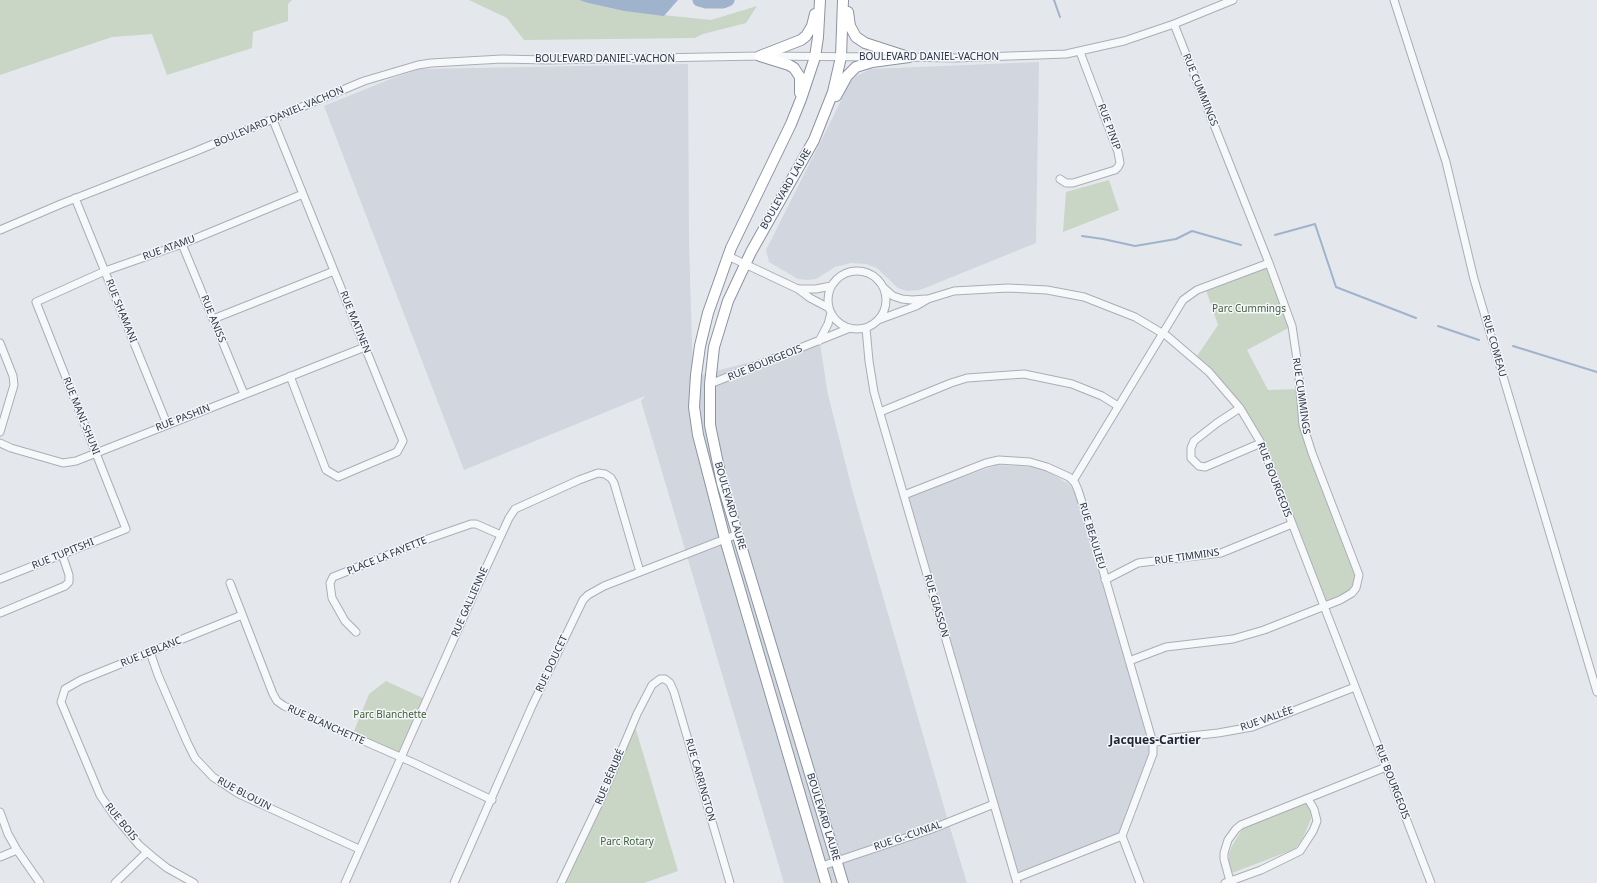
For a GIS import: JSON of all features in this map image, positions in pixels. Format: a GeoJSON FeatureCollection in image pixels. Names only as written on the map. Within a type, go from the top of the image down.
{"type":"FeatureCollection","features":[{"type":"Feature","properties":{"kind":"highway"},"geometry":{"type":"LineString","coordinates":[[760,56],[801,40],[806,36],[812,26],[818,0]]}},
{"type":"Feature","properties":{"kind":"highway","name":"BOULEVARD LAURE"},"geometry":{"type":"LineString","coordinates":[[818,0],[818,37],[815,57],[805,89],[791,124],[728,256],[708,313],[703,332],[696,375],[694,407],[698,435],[725,539],[826,883]]}},
{"type":"Feature","properties":{"kind":"highway"},"geometry":{"type":"LineString","coordinates":[[845,0],[850,26],[856,37],[865,42],[909,57]]}},
{"type":"Feature","properties":{"kind":"highway","name":"BOULEVARD LAURE"},"geometry":{"type":"LineString","coordinates":[[843,883],[722,483],[710,425],[710,384],[714,347],[728,301],[744,264],[814,140],[825,115],[833,92],[841,57],[845,0]]}},
{"type":"Feature","properties":{"kind":"highway"},"geometry":{"type":"LineString","coordinates":[[760,56],[789,65],[794,68],[800,77],[801,89],[791,124]]}},
{"type":"Feature","properties":{"kind":"highway"},"geometry":{"type":"LineString","coordinates":[[825,115],[847,76],[856,67],[872,62],[909,57]]}},
{"type":"Feature","properties":{"kind":"street","name":"BOULEVARD DANIEL-VACHON"},"geometry":{"type":"LineString","coordinates":[[0,230],[75,198],[273,120],[364,81],[418,65],[502,59],[623,59],[760,56],[954,58],[1066,54],[1124,41],[1174,24],[1234,0]]}},
{"type":"Feature","properties":{"kind":"street","name":"RUE COMEAU"},"geometry":{"type":"LineString","coordinates":[[1394,0],[1446,162],[1474,279],[1597,692]]}},
{"type":"Feature","properties":{"kind":"street","name":"RUE CUMMINGS"},"geometry":{"type":"LineString","coordinates":[[1129,661],[1166,647],[1233,639],[1253,634],[1340,600],[1352,593],[1356,588],[1359,575],[1312,453],[1303,425],[1298,366],[1292,326],[1269,263],[1174,24]]}},
{"type":"Feature","properties":{"kind":"street","name":"RUE PINIP"},"geometry":{"type":"LineString","coordinates":[[1060,179],[1066,183],[1074,183],[1115,170],[1120,163],[1118,152],[1080,52]]}},
{"type":"Feature","properties":{"kind":"street","name":"RUE MATINEN"},"geometry":{"type":"LineString","coordinates":[[273,120],[403,441],[397,452],[338,477],[326,470],[290,376]]}},
{"type":"Feature","properties":{"kind":"street","name":"RUE ATAMU"},"geometry":{"type":"LineString","coordinates":[[36,302],[105,271],[182,244],[303,194]]}},
{"type":"Feature","properties":{"kind":"street","name":"RUE SHAMANI"},"geometry":{"type":"LineString","coordinates":[[75,198],[167,424]]}},
{"type":"Feature","properties":{"kind":"street","name":"RUE ANISS"},"geometry":{"type":"LineString","coordinates":[[182,244],[244,394]]}},
{"type":"Feature","properties":{"kind":"street"},"geometry":{"type":"LineString","coordinates":[[728,256],[798,289],[830,311]]}},
{"type":"Feature","properties":{"kind":"street"},"geometry":{"type":"LineString","coordinates":[[904,494],[986,463],[999,460],[1030,462],[1047,467],[1069,477],[1073,481],[1180,304],[1189,295],[1201,289],[1269,263]]}},
{"type":"Feature","properties":{"kind":"street"},"geometry":{"type":"LineString","coordinates":[[853,270],[862,271],[874,276],[884,287],[886,304],[884,313],[878,320],[866,328],[850,328],[842,325],[836,320],[830,311],[827,300],[831,286],[836,278],[844,273],[853,270]]}},
{"type":"Feature","properties":{"kind":"street"},"geometry":{"type":"LineString","coordinates":[[213,319],[334,271]]}},
{"type":"Feature","properties":{"kind":"street"},"geometry":{"type":"LineString","coordinates":[[798,289],[816,289],[831,286]]}},
{"type":"Feature","properties":{"kind":"street","name":"RUE BOURGEOIS"},"geometry":{"type":"LineString","coordinates":[[884,287],[893,296],[902,299],[928,299]]}},
{"type":"Feature","properties":{"kind":"street","name":"RUE BOURGEOIS"},"geometry":{"type":"LineString","coordinates":[[878,320],[916,306],[928,299],[954,291],[1008,288],[1047,290],[1084,297],[1134,317],[1162,333],[1180,346],[1209,372],[1240,408],[1261,443],[1431,883]]}},
{"type":"Feature","properties":{"kind":"street","name":"RUE MANI-SHUNI"},"geometry":{"type":"LineString","coordinates":[[36,302],[126,529]]}},
{"type":"Feature","properties":{"kind":"street"},"geometry":{"type":"LineString","coordinates":[[819,341],[828,324],[830,311]]}},
{"type":"Feature","properties":{"kind":"street","name":"RUE BOURGEOIS"},"geometry":{"type":"LineString","coordinates":[[710,384],[850,328]]}},
{"type":"Feature","properties":{"kind":"street","name":"RUE GIASSON"},"geometry":{"type":"LineString","coordinates":[[866,328],[874,392],[1017,881]]}},
{"type":"Feature","properties":{"kind":"street"},"geometry":{"type":"LineString","coordinates":[[0,343],[13,376],[14,385],[0,432]]}},
{"type":"Feature","properties":{"kind":"street","name":"RUE PASHIN"},"geometry":{"type":"LineString","coordinates":[[0,443],[11,448],[63,462],[76,461],[95,452],[365,347]]}},
{"type":"Feature","properties":{"kind":"street"},"geometry":{"type":"LineString","coordinates":[[880,412],[967,378],[1024,374],[1072,384],[1102,396],[1118,406]]}},
{"type":"Feature","properties":{"kind":"street"},"geometry":{"type":"LineString","coordinates":[[1240,408],[1217,423],[1194,441],[1191,448],[1191,458],[1199,466],[1205,467],[1261,443]]}},
{"type":"Feature","properties":{"kind":"street","name":"RUE GALLIENNE"},"geometry":{"type":"LineString","coordinates":[[344,883],[501,535],[515,509],[592,475],[598,473],[605,474],[611,478],[614,484],[640,572]]}},
{"type":"Feature","properties":{"kind":"street","name":"RUE BEAULIEU"},"geometry":{"type":"LineString","coordinates":[[1073,481],[1078,490],[1153,743],[1153,754],[1122,836]]}},
{"type":"Feature","properties":{"kind":"street","name":"PLACE LA FAYETTE"},"geometry":{"type":"LineString","coordinates":[[356,632],[345,621],[332,598],[330,583],[333,577],[425,540],[471,524],[476,524],[501,535]]}},
{"type":"Feature","properties":{"kind":"street","name":"RUE TIMMINS"},"geometry":{"type":"LineString","coordinates":[[1105,580],[1138,563],[1221,554],[1292,524]]}},
{"type":"Feature","properties":{"kind":"street","name":"RUE TUPITSHI"},"geometry":{"type":"LineString","coordinates":[[0,579],[126,529]]}},
{"type":"Feature","properties":{"kind":"street","name":"RUE DOUCET"},"geometry":{"type":"LineString","coordinates":[[454,883],[492,800],[532,706],[583,600],[588,595],[604,586],[738,534]]}},
{"type":"Feature","properties":{"kind":"street"},"geometry":{"type":"LineString","coordinates":[[0,612],[65,586],[69,582],[69,575],[62,554]]}},
{"type":"Feature","properties":{"kind":"street","name":"RUE BLANCHETTE"},"geometry":{"type":"LineString","coordinates":[[230,583],[273,694],[284,706],[400,757],[492,800]]}},
{"type":"Feature","properties":{"kind":"street","name":"RUE LEBLANC"},"geometry":{"type":"LineString","coordinates":[[63,693],[65,689],[81,680],[242,615]]}},
{"type":"Feature","properties":{"kind":"street","name":"RUE BLOUIN"},"geometry":{"type":"LineString","coordinates":[[150,652],[158,675],[195,758],[213,777],[240,794],[360,849]]}},
{"type":"Feature","properties":{"kind":"street","name":"RUE BÉRUBÉ"},"geometry":{"type":"LineString","coordinates":[[561,883],[601,799],[637,714],[652,685],[660,679],[665,679]]}},
{"type":"Feature","properties":{"kind":"street","name":"RUE CARRINGTON"},"geometry":{"type":"LineString","coordinates":[[665,679],[670,684],[674,692],[730,883]]}},
{"type":"Feature","properties":{"kind":"street","name":"RUE VALLÉE"},"geometry":{"type":"LineString","coordinates":[[1153,743],[1172,738],[1218,733],[1252,727],[1355,687]]}},
{"type":"Feature","properties":{"kind":"street","name":"RUE BOIS"},"geometry":{"type":"LineString","coordinates":[[63,693],[61,702],[100,795],[121,824],[146,852],[167,868],[194,883]]}},
{"type":"Feature","properties":{"kind":"street"},"geometry":{"type":"LineString","coordinates":[[1308,799],[1314,809],[1317,821],[1313,831],[1300,851],[1261,870],[1227,882],[1224,853],[1228,840],[1236,829],[1248,822],[1386,767]]}},
{"type":"Feature","properties":{"kind":"street","name":"RUE G.-CUNIAL"},"geometry":{"type":"LineString","coordinates":[[822,866],[929,830],[994,804]]}},
{"type":"Feature","properties":{"kind":"street"},"geometry":{"type":"LineString","coordinates":[[0,812],[8,834],[17,850],[40,883]]}},
{"type":"Feature","properties":{"kind":"street"},"geometry":{"type":"LineString","coordinates":[[1017,881],[1122,836],[1140,883]]}},
{"type":"Feature","properties":{"kind":"street"},"geometry":{"type":"LineString","coordinates":[[0,857],[17,850]]}},
{"type":"Feature","properties":{"kind":"street"},"geometry":{"type":"LineString","coordinates":[[115,883],[146,852]]}},
{"type":"Feature","properties":{"kind":"shaded area"},"geometry":{"type":"Polygon","coordinates":[[[1039,62],[1036,243],[920,290],[907,291],[898,288],[877,268],[866,264],[851,263],[835,267],[816,279],[807,280],[798,279],[769,262],[766,250],[849,83],[856,76],[870,69],[1039,62]]]}},
{"type":"Feature","properties":{"kind":"shaded area"},"geometry":{"type":"Polygon","coordinates":[[[688,64],[689,244],[693,377],[820,344],[828,395],[853,493],[967,883],[784,883],[641,401],[645,396],[464,470],[324,106],[393,78],[420,69],[688,64]]]}},
{"type":"Feature","properties":{"kind":"shaded area"},"geometry":{"type":"Polygon","coordinates":[[[997,465],[1034,467],[1047,471],[1067,483],[1076,491],[1150,742],[1148,759],[1120,835],[1017,875],[908,496],[997,465]]]}},
{"type":"Feature","properties":{"kind":"green space"},"geometry":{"type":"Polygon","coordinates":[[[0,0],[292,0],[288,4],[288,21],[253,32],[252,48],[167,75],[152,34],[112,37],[0,75],[0,0]]]}},
{"type":"Feature","properties":{"kind":"green space"},"geometry":{"type":"Polygon","coordinates":[[[469,0],[579,0],[624,11],[711,20],[757,6],[746,23],[703,34],[695,38],[524,40],[507,18],[469,0]]]}},
{"type":"Feature","properties":{"kind":"green space"},"geometry":{"type":"Polygon","coordinates":[[[1109,180],[1119,210],[1063,232],[1066,192],[1109,180]]]}},
{"type":"Feature","properties":{"kind":"green space","name":"Parc Cummings"},"geometry":{"type":"Polygon","coordinates":[[[1269,263],[1292,326],[1247,350],[1268,390],[1300,389],[1303,425],[1356,567],[1356,588],[1324,606],[1251,425],[1195,359],[1218,325],[1205,287],[1269,263]]]}},
{"type":"Feature","properties":{"kind":"green space","name":"Parc Blanchette"},"geometry":{"type":"Polygon","coordinates":[[[386,681],[427,700],[399,759],[352,736],[369,694],[386,681]]]}},
{"type":"Feature","properties":{"kind":"green space","name":"Parc Rotary"},"geometry":{"type":"Polygon","coordinates":[[[634,723],[678,871],[644,883],[563,883],[634,723]]]}},
{"type":"Feature","properties":{"kind":"green space"},"geometry":{"type":"Polygon","coordinates":[[[1307,802],[1311,819],[1303,838],[1295,849],[1232,873],[1229,865],[1229,853],[1243,828],[1307,802]]]}},
{"type":"Feature","properties":{"kind":"water"},"geometry":{"type":"Polygon","coordinates":[[[579,0],[678,0],[664,16],[624,11],[579,0]]]}},
{"type":"Feature","properties":{"kind":"waterway"},"geometry":{"type":"LineString","coordinates":[[699,0],[706,2],[723,2],[728,0]]}},
{"type":"Feature","properties":{"kind":"waterway"},"geometry":{"type":"LineString","coordinates":[[1054,0],[1060,17]]}},
{"type":"Feature","properties":{"kind":"waterway"},"geometry":{"type":"LineString","coordinates":[[1275,235],[1315,224],[1336,287],[1416,318]]}},
{"type":"Feature","properties":{"kind":"waterway"},"geometry":{"type":"LineString","coordinates":[[1082,236],[1135,246],[1176,239],[1192,231],[1241,245]]}},
{"type":"Feature","properties":{"kind":"waterway"},"geometry":{"type":"LineString","coordinates":[[1438,326],[1479,340]]}},
{"type":"Feature","properties":{"kind":"waterway"},"geometry":{"type":"LineString","coordinates":[[1513,346],[1597,372]]}},
{"type":"Feature","properties":{"kind":"district","name":"Jacques-Cartier"},"geometry":{"type":"Point","coordinates":[1155,741]}}]}
